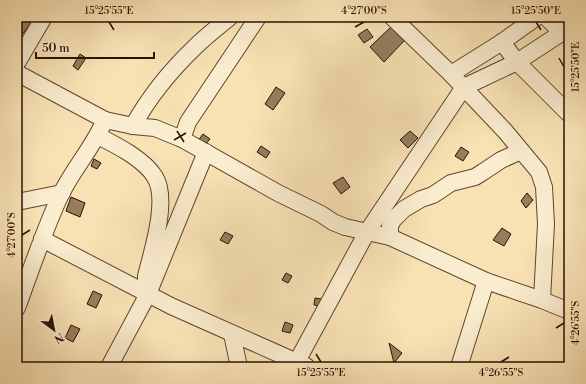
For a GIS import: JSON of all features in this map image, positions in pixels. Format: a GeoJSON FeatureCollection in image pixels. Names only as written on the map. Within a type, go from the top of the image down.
{"type":"FeatureCollection","features":[{"type":"Feature","properties":{"kind":"street"},"geometry":{"type":"LineString","coordinates":[[17,64],[44,17]]}},
{"type":"Feature","properties":{"kind":"street"},"geometry":{"type":"LineString","coordinates":[[133,126],[143,108],[182,59],[196,45],[230,17]]}},
{"type":"Feature","properties":{"kind":"street"},"geometry":{"type":"LineString","coordinates":[[182,139],[188,122],[258,17]]}},
{"type":"Feature","properties":{"kind":"street"},"geometry":{"type":"LineString","coordinates":[[392,17],[451,74],[506,131],[539,172],[544,187],[546,224],[542,300]]}},
{"type":"Feature","properties":{"kind":"street"},"geometry":{"type":"LineString","coordinates":[[451,74],[502,42],[537,17]]}},
{"type":"Feature","properties":{"kind":"street"},"geometry":{"type":"LineString","coordinates":[[42,240],[149,291],[232,334],[300,365],[367,232],[464,87],[517,62],[566,31],[546,17]]}},
{"type":"Feature","properties":{"kind":"street"},"geometry":{"type":"LineString","coordinates":[[502,42],[517,62],[569,114]]}},
{"type":"Feature","properties":{"kind":"street"},"geometry":{"type":"LineString","coordinates":[[17,73],[105,120],[133,126],[155,128],[182,139],[278,193],[321,214],[333,222],[345,227],[390,237],[486,281],[569,311]]}},
{"type":"Feature","properties":{"kind":"street"},"geometry":{"type":"LineString","coordinates":[[17,308],[42,240],[62,193],[98,136],[105,120]]}},
{"type":"Feature","properties":{"kind":"street"},"geometry":{"type":"LineString","coordinates":[[98,136],[123,149],[136,159],[155,176],[159,186],[160,204],[157,235],[146,276],[149,291]]}},
{"type":"Feature","properties":{"kind":"street"},"geometry":{"type":"LineString","coordinates":[[390,237],[390,226],[393,220],[404,209],[421,199],[433,195],[451,183],[475,177],[501,160],[521,150]]}},
{"type":"Feature","properties":{"kind":"street"},"geometry":{"type":"LineString","coordinates":[[109,367],[149,291],[206,152]]}},
{"type":"Feature","properties":{"kind":"street"},"geometry":{"type":"LineString","coordinates":[[17,202],[62,193]]}},
{"type":"Feature","properties":{"kind":"street"},"geometry":{"type":"LineString","coordinates":[[459,367],[486,281]]}},
{"type":"Feature","properties":{"kind":"street"},"geometry":{"type":"LineString","coordinates":[[232,334],[239,367]]}},
{"type":"Feature","properties":{"kind":"building"},"geometry":{"type":"Polygon","coordinates":[[[17,17],[22,17],[31,23],[21,36],[17,33],[17,17]]]}},
{"type":"Feature","properties":{"kind":"building"},"geometry":{"type":"Polygon","coordinates":[[[393,25],[405,40],[384,62],[370,47],[393,25]]]}},
{"type":"Feature","properties":{"kind":"building"},"geometry":{"type":"Polygon","coordinates":[[[367,29],[373,37],[364,43],[358,35],[367,29]]]}},
{"type":"Feature","properties":{"kind":"building"},"geometry":{"type":"Polygon","coordinates":[[[80,54],[86,58],[78,70],[73,66],[80,54]]]}},
{"type":"Feature","properties":{"kind":"building"},"geometry":{"type":"Polygon","coordinates":[[[276,87],[285,93],[273,110],[265,104],[276,87]]]}},
{"type":"Feature","properties":{"kind":"building"},"geometry":{"type":"Polygon","coordinates":[[[410,131],[418,138],[408,148],[400,140],[410,131]]]}},
{"type":"Feature","properties":{"kind":"building"},"geometry":{"type":"Polygon","coordinates":[[[203,134],[210,139],[204,146],[197,142],[203,134]]]}},
{"type":"Feature","properties":{"kind":"building"},"geometry":{"type":"Polygon","coordinates":[[[261,146],[270,152],[266,158],[257,152],[261,146]]]}},
{"type":"Feature","properties":{"kind":"building"},"geometry":{"type":"Polygon","coordinates":[[[461,147],[469,152],[463,161],[455,156],[461,147]]]}},
{"type":"Feature","properties":{"kind":"building"},"geometry":{"type":"Polygon","coordinates":[[[94,159],[101,163],[97,169],[91,166],[94,159]]]}},
{"type":"Feature","properties":{"kind":"building"},"geometry":{"type":"Polygon","coordinates":[[[343,177],[350,187],[341,194],[333,183],[343,177]]]}},
{"type":"Feature","properties":{"kind":"building"},"geometry":{"type":"Polygon","coordinates":[[[527,193],[533,200],[526,208],[521,201],[527,193]]]}},
{"type":"Feature","properties":{"kind":"building"},"geometry":{"type":"Polygon","coordinates":[[[71,197],[85,203],[80,217],[66,211],[71,197]]]}},
{"type":"Feature","properties":{"kind":"building"},"geometry":{"type":"Polygon","coordinates":[[[502,228],[511,234],[504,246],[493,240],[502,228]]]}},
{"type":"Feature","properties":{"kind":"building"},"geometry":{"type":"Polygon","coordinates":[[[225,232],[233,236],[228,244],[220,240],[225,232]]]}},
{"type":"Feature","properties":{"kind":"building"},"geometry":{"type":"Polygon","coordinates":[[[286,273],[292,276],[288,283],[282,280],[286,273]]]}},
{"type":"Feature","properties":{"kind":"building"},"geometry":{"type":"Polygon","coordinates":[[[93,291],[102,295],[96,308],[87,304],[93,291]]]}},
{"type":"Feature","properties":{"kind":"building"},"geometry":{"type":"Polygon","coordinates":[[[315,298],[321,299],[321,306],[314,305],[315,298]]]}},
{"type":"Feature","properties":{"kind":"building"},"geometry":{"type":"Polygon","coordinates":[[[285,322],[293,325],[290,333],[282,331],[285,322]]]}},
{"type":"Feature","properties":{"kind":"building"},"geometry":{"type":"Polygon","coordinates":[[[71,325],[80,329],[73,342],[65,338],[71,325]]]}},
{"type":"Feature","properties":{"kind":"building"},"geometry":{"type":"Polygon","coordinates":[[[389,343],[402,353],[394,363],[389,343]]]}}]}
